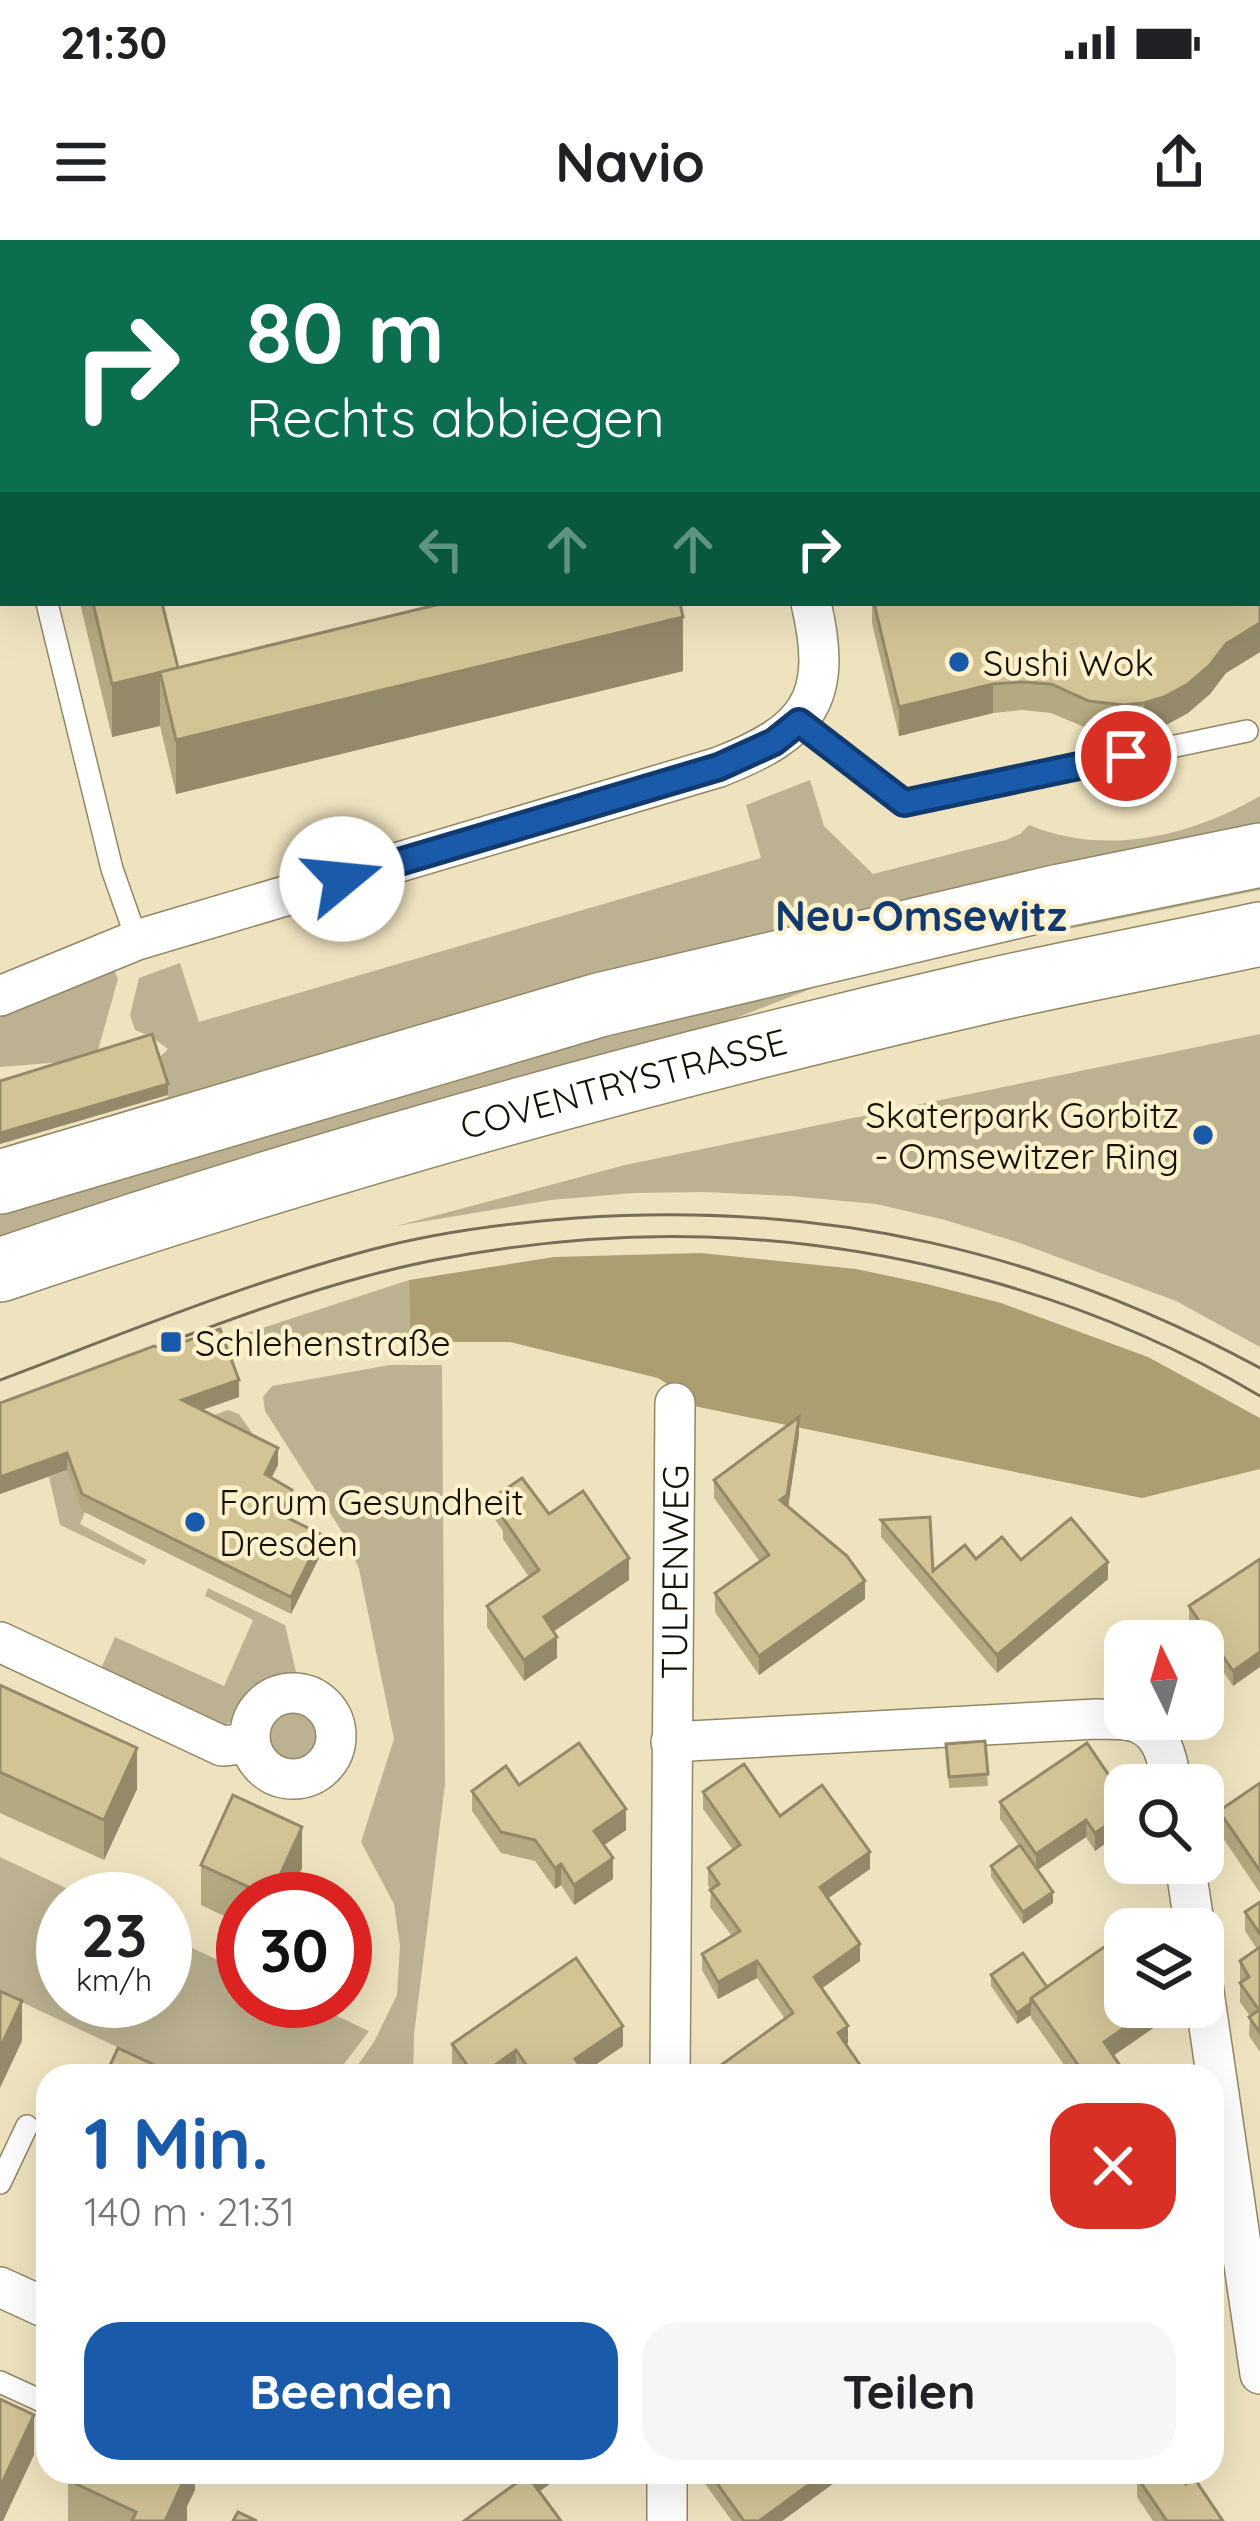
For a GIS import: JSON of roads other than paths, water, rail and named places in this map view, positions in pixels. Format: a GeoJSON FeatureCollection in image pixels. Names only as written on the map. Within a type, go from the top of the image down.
{"type":"FeatureCollection","features":[{"type":"Feature","properties":{"kind":"main road"},"geometry":{"type":"LineString","coordinates":[[0,1182],[599,1005],[1060,896],[1260,855]]}},
{"type":"Feature","properties":{"kind":"main road","name":"COVENTRYSTRASSE"},"geometry":{"type":"LineString","coordinates":[[0,1270],[428,1135],[649,1076],[984,992],[1260,934]]}},
{"type":"Feature","properties":{"kind":"street"},"geometry":{"type":"LineString","coordinates":[[0,996],[137,940],[719,767],[774,742],[799,722],[819,685],[818,632],[812,606]]}},
{"type":"Feature","properties":{"kind":"street","name":"TULPENWEG"},"geometry":{"type":"LineString","coordinates":[[670,2064],[676,1402]]}},
{"type":"Feature","properties":{"kind":"street"},"geometry":{"type":"LineString","coordinates":[[0,1642],[222,1746],[250,1743]]}},
{"type":"Feature","properties":{"kind":"street"},"geometry":{"type":"LineString","coordinates":[[671,1742],[1096,1719],[1139,1723],[1155,1736],[1168,1764]]}},
{"type":"Feature","properties":{"kind":"street"},"geometry":{"type":"LineString","coordinates":[[1209,2028],[1215,2064]]}},
{"type":"Feature","properties":{"kind":"street"},"geometry":{"type":"LineString","coordinates":[[1224,2128],[1260,2374]]}},
{"type":"Feature","properties":{"kind":"street"},"geometry":{"type":"LineString","coordinates":[[0,2287],[36,2304]]}},
{"type":"Feature","properties":{"kind":"street"},"geometry":{"type":"LineString","coordinates":[[667,2521],[668,2484]]}},
{"type":"Feature","properties":{"kind":"lane"},"geometry":{"type":"LineString","coordinates":[[48,606],[112,869],[137,940]]}},
{"type":"Feature","properties":{"kind":"lane"},"geometry":{"type":"LineString","coordinates":[[799,722],[904,803],[1247,731]]}},
{"type":"Feature","properties":{"kind":"lane"},"geometry":{"type":"LineString","coordinates":[[0,2183],[27,2126]]}},
{"type":"Feature","properties":{"kind":"lane"},"geometry":{"type":"LineString","coordinates":[[0,2382],[36,2398]]}},
{"type":"Feature","properties":{"kind":"tram line"},"geometry":{"type":"LineString","coordinates":[[0,1380],[229,1294],[395,1244],[524,1223],[668,1215],[757,1218],[929,1242],[1096,1292],[1260,1368]]}},
{"type":"Feature","properties":{"kind":"tram line"},"geometry":{"type":"LineString","coordinates":[[124,1359],[316,1291],[435,1260],[570,1241],[706,1237],[850,1251],[993,1282],[1131,1331],[1260,1396]]}},
{"type":"Feature","properties":{"kind":"place","name":"Sushi Wok"},"geometry":{"type":"Point","coordinates":[959,662]}},
{"type":"Feature","properties":{"kind":"place","name":"Skaterpark Gorbitz - Omsewitzer Ring"},"geometry":{"type":"Point","coordinates":[1203,1135]}},
{"type":"Feature","properties":{"kind":"place","name":"Schlehenstraße"},"geometry":{"type":"Point","coordinates":[171,1342]}},
{"type":"Feature","properties":{"kind":"place","name":"Forum Gesundheit Dresden"},"geometry":{"type":"Point","coordinates":[195,1522]}},
{"type":"Feature","properties":{"kind":"district","name":"Neu-Omsewitz"},"geometry":{"type":"Point","coordinates":[921,915]}}]}
